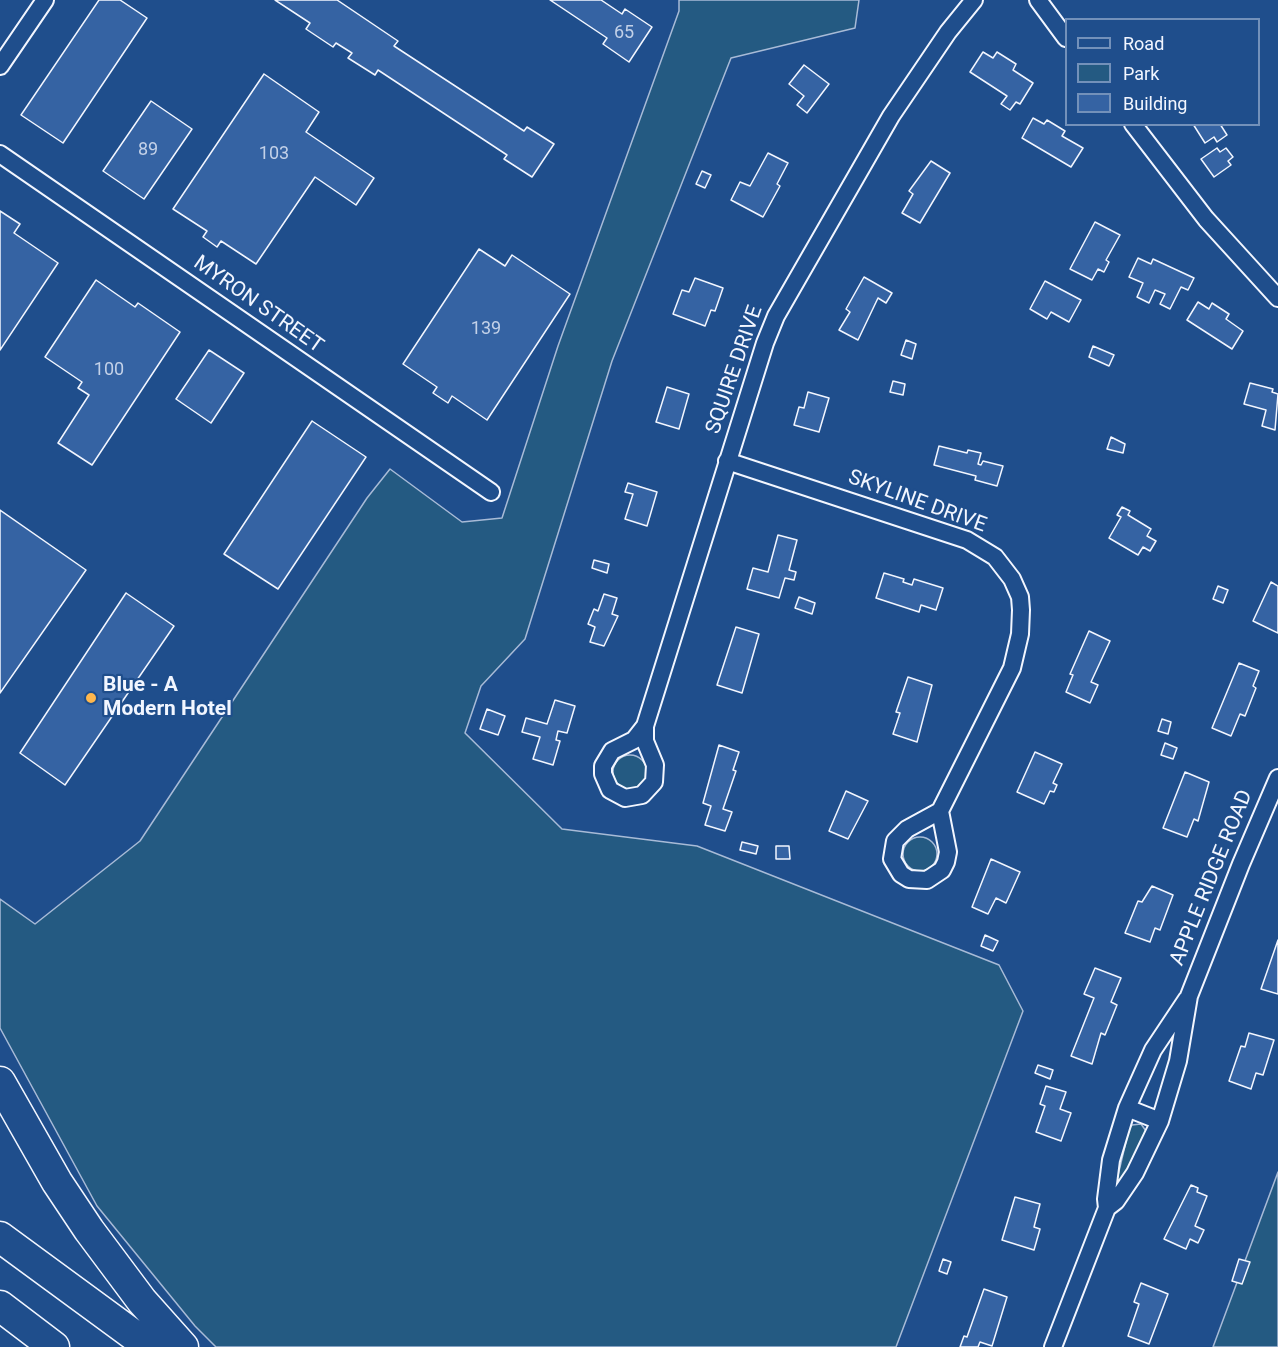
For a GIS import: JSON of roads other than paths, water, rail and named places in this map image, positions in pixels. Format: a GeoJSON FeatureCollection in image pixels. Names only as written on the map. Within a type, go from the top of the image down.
{"type":"FeatureCollection","features":[{"type":"Feature","properties":{"kind":"highway"},"geometry":{"type":"LineString","coordinates":[[0,1082],[57,1182],[88,1230],[142,1301],[183,1347]]}},
{"type":"Feature","properties":{"kind":"highway"},"geometry":{"type":"LineString","coordinates":[[0,1237],[150,1347]]}},
{"type":"Feature","properties":{"kind":"highway"},"geometry":{"type":"LineString","coordinates":[[0,1306],[54,1347]]}},
{"type":"Feature","properties":{"kind":"street"},"geometry":{"type":"LineString","coordinates":[[0,66],[45,0]]}},
{"type":"Feature","properties":{"kind":"street","name":"SQUIRE DRIVE"},"geometry":{"type":"LineString","coordinates":[[645,726],[765,343],[785,297],[891,116],[948,32],[974,0]]}},
{"type":"Feature","properties":{"kind":"street"},"geometry":{"type":"LineString","coordinates":[[1038,0],[1065,37]]}},
{"type":"Feature","properties":{"kind":"street"},"geometry":{"type":"LineString","coordinates":[[1134,126],[1206,219],[1278,298]]}},
{"type":"Feature","properties":{"kind":"street","name":"MYRON STREET"},"geometry":{"type":"LineString","coordinates":[[0,154],[491,492]]}},
{"type":"Feature","properties":{"kind":"street","name":"SKYLINE DRIVE"},"geometry":{"type":"LineString","coordinates":[[727,461],[967,540],[995,557],[1012,579],[1021,610],[1020,634],[1012,668],[940,811]]}},
{"type":"Feature","properties":{"kind":"street","name":"APPLE RIDGE ROAD"},"geometry":{"type":"LineString","coordinates":[[1107,1208],[1116,1202],[1135,1173],[1160,1121],[1178,1061],[1189,996],[1278,778]]}},
{"type":"Feature","properties":{"kind":"street","name":"APPLE RIDGE ROAD"},"geometry":{"type":"LineString","coordinates":[[1053,1347],[1107,1208],[1111,1160],[1127,1108],[1162,1035],[1189,996]]}},
{"type":"Feature","properties":{"kind":"street"},"geometry":{"type":"LineString","coordinates":[[1127,1108],[1160,1121]]}},
{"type":"Feature","properties":{"kind":"place","name":"Blue - A Modern Hotel"},"geometry":{"type":"Point","coordinates":[91,698]}}]}
